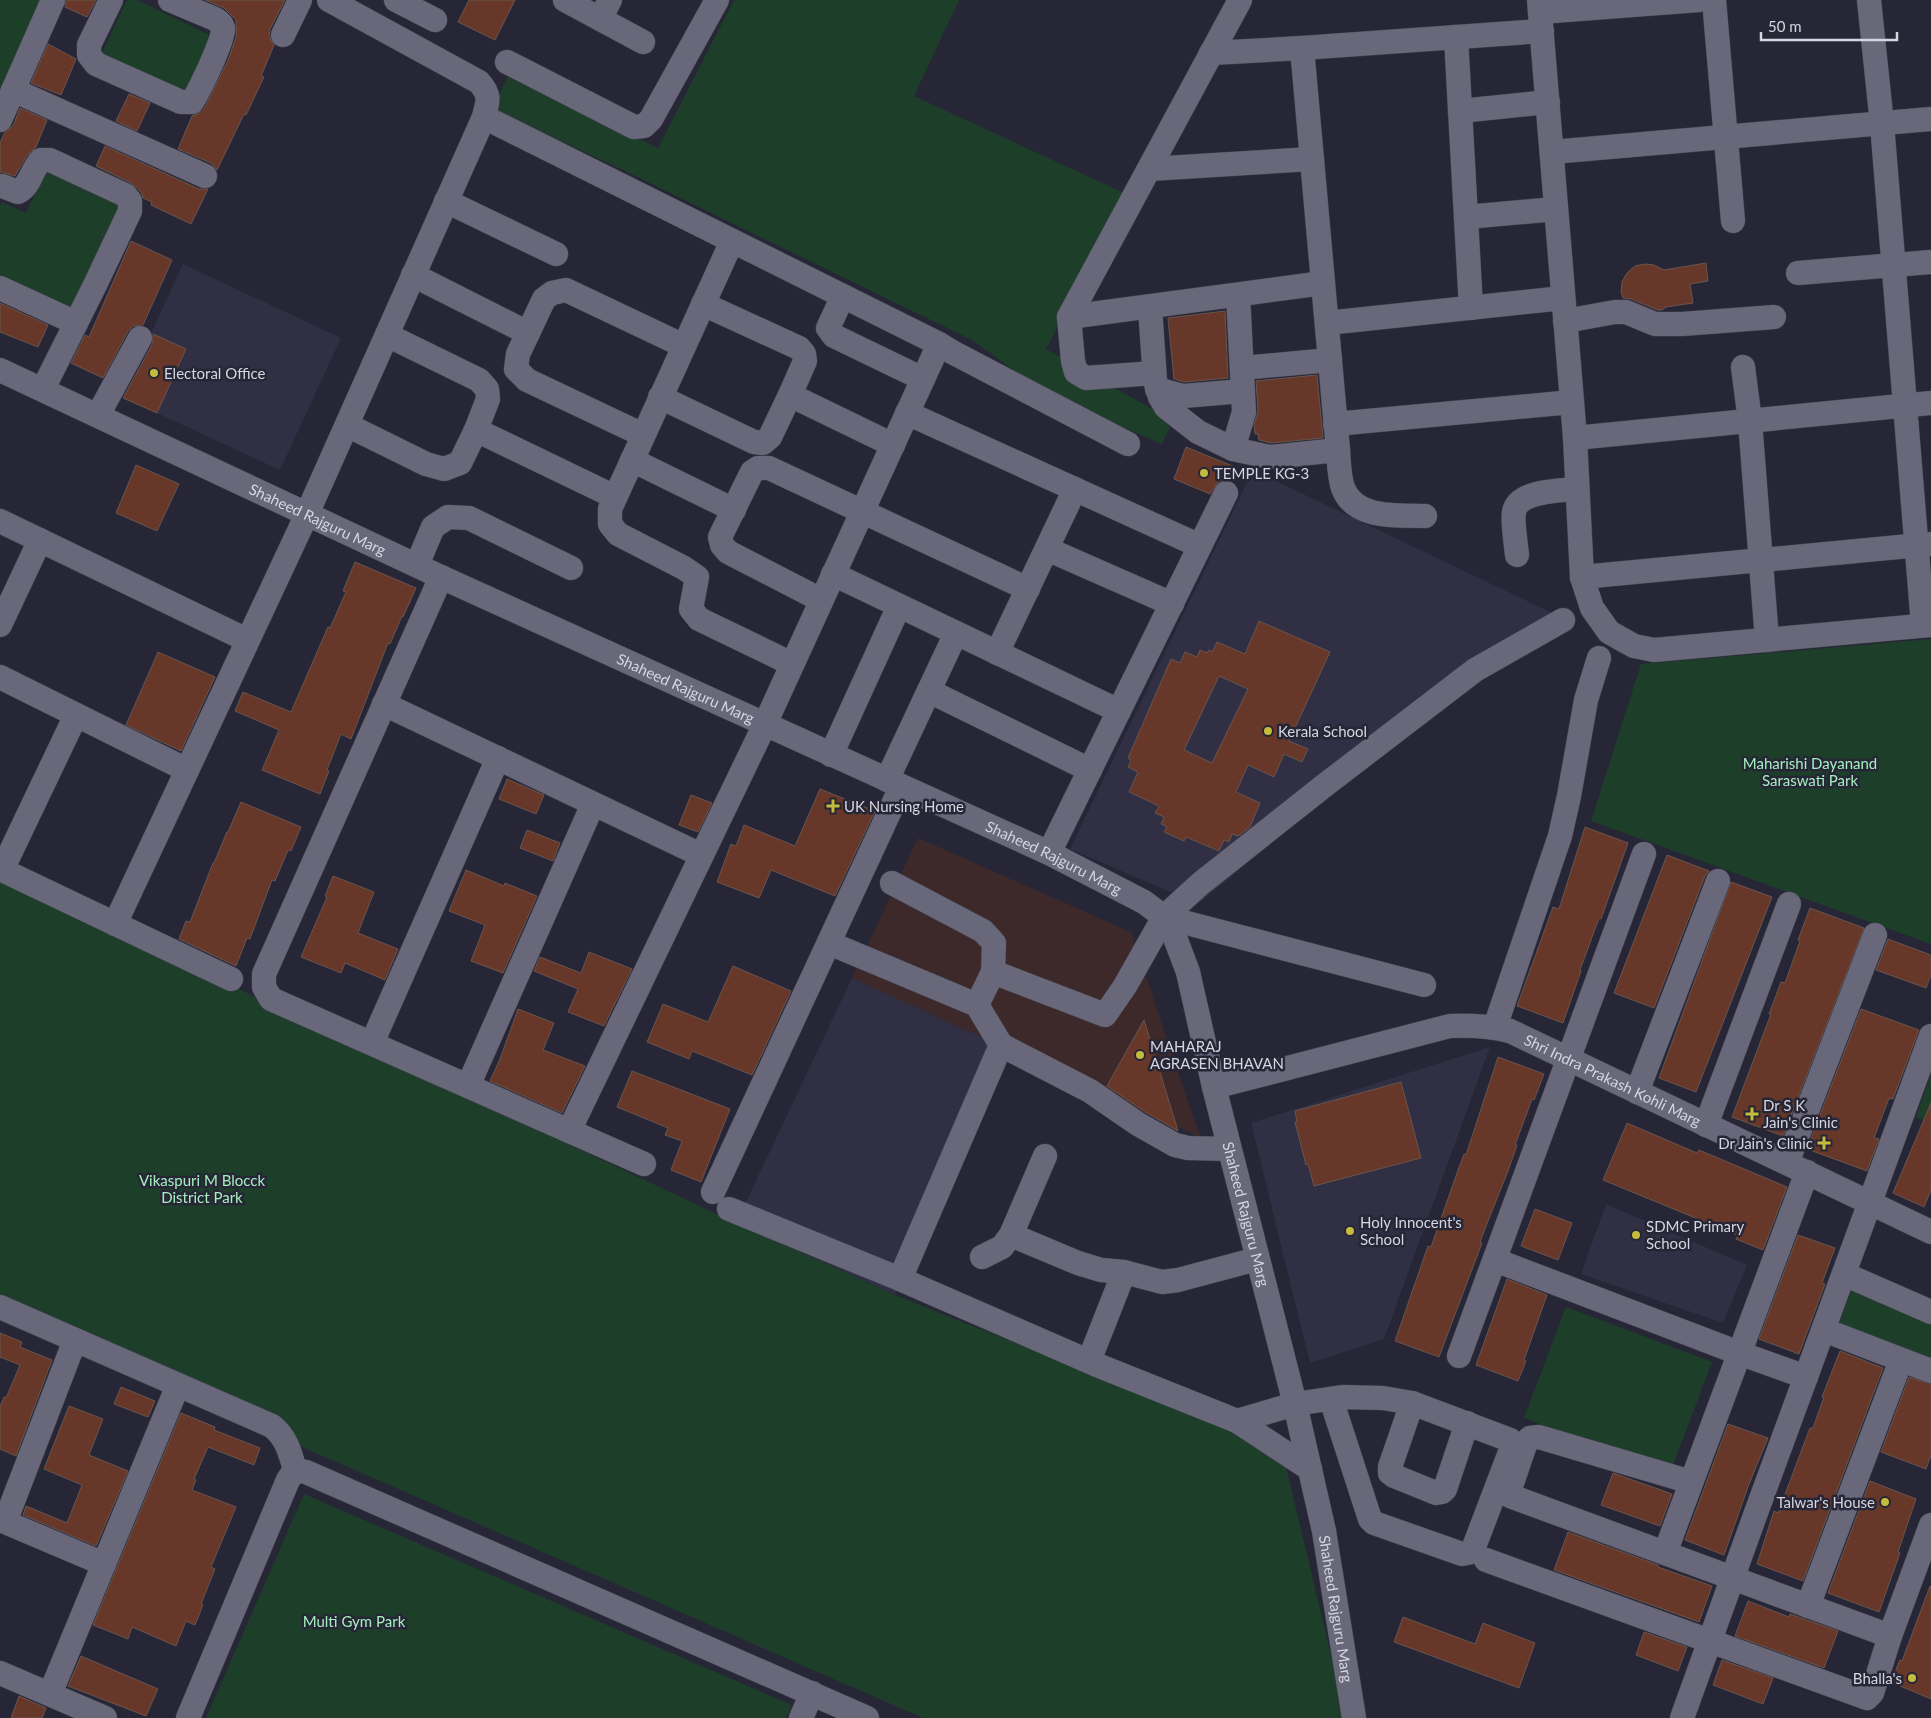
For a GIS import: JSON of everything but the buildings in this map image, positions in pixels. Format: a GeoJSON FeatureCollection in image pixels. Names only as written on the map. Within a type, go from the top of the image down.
{"type":"FeatureCollection","features":[{"type":"Feature","properties":{"kind":"street"},"geometry":{"type":"LineString","coordinates":[[0,120],[53,0]]}},
{"type":"Feature","properties":{"kind":"street"},"geometry":{"type":"LineString","coordinates":[[110,0],[89,45],[89,55],[96,64],[181,102],[192,102],[200,90],[223,28],[220,22],[215,19],[170,0]]}},
{"type":"Feature","properties":{"kind":"street"},"geometry":{"type":"LineString","coordinates":[[283,35],[300,0]]}},
{"type":"Feature","properties":{"kind":"street"},"geometry":{"type":"LineString","coordinates":[[116,924],[307,514],[484,117],[488,102],[487,91],[479,82],[329,0]]}},
{"type":"Feature","properties":{"kind":"street"},"geometry":{"type":"LineString","coordinates":[[396,0],[435,20]]}},
{"type":"Feature","properties":{"kind":"street"},"geometry":{"type":"LineString","coordinates":[[565,0],[605,9],[643,42]]}},
{"type":"Feature","properties":{"kind":"street"},"geometry":{"type":"LineString","coordinates":[[507,62],[634,127],[644,126],[651,119],[717,0]]}},
{"type":"Feature","properties":{"kind":"street"},"geometry":{"type":"LineString","coordinates":[[1240,0],[1069,318],[1073,361],[1076,372],[1086,378],[1156,381],[1183,396],[1243,391]]}},
{"type":"Feature","properties":{"kind":"street"},"geometry":{"type":"LineString","coordinates":[[1211,53],[1456,37],[1541,14],[1699,0]]}},
{"type":"Feature","properties":{"kind":"street"},"geometry":{"type":"LineString","coordinates":[[1714,0],[1724,137],[1733,221]]}},
{"type":"Feature","properties":{"kind":"street"},"geometry":{"type":"LineString","coordinates":[[1541,14],[1575,438],[1582,577],[1592,608],[1609,632],[1634,646],[1654,650],[1927,625],[1924,545],[1905,406],[1882,124],[1869,0]]}},
{"type":"Feature","properties":{"kind":"street"},"geometry":{"type":"LineString","coordinates":[[1456,37],[1471,308]]}},
{"type":"Feature","properties":{"kind":"street"},"geometry":{"type":"LineString","coordinates":[[1302,48],[1335,424],[1344,489],[1352,503],[1361,508],[1386,515],[1425,516]]}},
{"type":"Feature","properties":{"kind":"street"},"geometry":{"type":"LineString","coordinates":[[13,90],[206,176]]}},
{"type":"Feature","properties":{"kind":"street"},"geometry":{"type":"LineString","coordinates":[[1460,111],[1548,102]]}},
{"type":"Feature","properties":{"kind":"street"},"geometry":{"type":"LineString","coordinates":[[484,117],[939,344],[1128,444]]}},
{"type":"Feature","properties":{"kind":"street"},"geometry":{"type":"LineString","coordinates":[[1552,152],[1931,119]]}},
{"type":"Feature","properties":{"kind":"street"},"geometry":{"type":"LineString","coordinates":[[1149,169],[1312,159]]}},
{"type":"Feature","properties":{"kind":"street"},"geometry":{"type":"LineString","coordinates":[[1,187],[18,192],[25,188],[37,164],[41,160],[50,160],[125,194],[130,201],[130,211],[43,389]]}},
{"type":"Feature","properties":{"kind":"street"},"geometry":{"type":"LineString","coordinates":[[446,201],[556,254]]}},
{"type":"Feature","properties":{"kind":"street"},"geometry":{"type":"LineString","coordinates":[[1466,217],[1556,209]]}},
{"type":"Feature","properties":{"kind":"street"},"geometry":{"type":"LineString","coordinates":[[732,241],[615,497],[610,509],[610,524],[618,534],[684,568],[697,577],[691,608],[699,619],[792,664]]}},
{"type":"Feature","properties":{"kind":"street"},"geometry":{"type":"LineString","coordinates":[[1798,273],[1931,262]]}},
{"type":"Feature","properties":{"kind":"street"},"geometry":{"type":"LineString","coordinates":[[413,275],[528,333]]}},
{"type":"Feature","properties":{"kind":"street"},"geometry":{"type":"LineString","coordinates":[[1069,318],[1323,284]]}},
{"type":"Feature","properties":{"kind":"street"},"geometry":{"type":"LineString","coordinates":[[0,288],[76,323]]}},
{"type":"Feature","properties":{"kind":"street"},"geometry":{"type":"LineString","coordinates":[[643,435],[527,380],[516,369],[518,354],[544,299],[552,292],[566,290],[684,346]]}},
{"type":"Feature","properties":{"kind":"street"},"geometry":{"type":"LineString","coordinates":[[1233,449],[1244,412],[1238,295]]}},
{"type":"Feature","properties":{"kind":"street"},"geometry":{"type":"LineString","coordinates":[[843,296],[828,328],[834,336],[923,379]]}},
{"type":"Feature","properties":{"kind":"street"},"geometry":{"type":"LineString","coordinates":[[660,397],[754,442],[763,443],[770,437],[790,395],[805,362],[804,354],[798,348],[703,304]]}},
{"type":"Feature","properties":{"kind":"street"},"geometry":{"type":"LineString","coordinates":[[1150,307],[1156,381],[1166,407],[1183,421],[1198,432],[1233,449],[1270,457],[1338,450]]}},
{"type":"Feature","properties":{"kind":"street"},"geometry":{"type":"LineString","coordinates":[[1327,323],[1471,308],[1626,312],[1656,324],[1682,324],[1774,316]]}},
{"type":"Feature","properties":{"kind":"street"},"geometry":{"type":"LineString","coordinates":[[347,425],[426,464],[444,469],[460,463],[476,430],[488,398],[487,389],[478,380],[387,335]]}},
{"type":"Feature","properties":{"kind":"street"},"geometry":{"type":"LineString","coordinates":[[98,416],[140,338]]}},
{"type":"Feature","properties":{"kind":"street"},"geometry":{"type":"LineString","coordinates":[[569,1131],[765,724],[939,344]]}},
{"type":"Feature","properties":{"kind":"street"},"geometry":{"type":"LineString","coordinates":[[1242,368],[1330,360]]}},
{"type":"Feature","properties":{"kind":"street"},"geometry":{"type":"LineString","coordinates":[[1743,366],[1750,421],[1767,640]]}},
{"type":"Feature","properties":{"kind":"street","name":"Shaheed Rajguru Marg"},"geometry":{"type":"LineString","coordinates":[[0,370],[441,577],[894,784],[1050,853],[1144,902],[1164,917],[1174,935],[1188,972],[1229,1150],[1295,1404],[1324,1531],[1354,1718]]}},
{"type":"Feature","properties":{"kind":"street"},"geometry":{"type":"LineString","coordinates":[[790,395],[893,445]]}},
{"type":"Feature","properties":{"kind":"street"},"geometry":{"type":"LineString","coordinates":[[1335,424],[1572,402]]}},
{"type":"Feature","properties":{"kind":"street"},"geometry":{"type":"LineString","coordinates":[[1575,438],[1931,404]]}},
{"type":"Feature","properties":{"kind":"street"},"geometry":{"type":"LineString","coordinates":[[907,413],[1200,546]]}},
{"type":"Feature","properties":{"kind":"street"},"geometry":{"type":"LineString","coordinates":[[476,430],[615,497]]}},
{"type":"Feature","properties":{"kind":"street"},"geometry":{"type":"LineString","coordinates":[[632,460],[734,510]]}},
{"type":"Feature","properties":{"kind":"street"},"geometry":{"type":"LineString","coordinates":[[822,600],[728,552],[722,545],[720,537],[752,472],[758,468],[769,468],[861,513],[1028,589]]}},
{"type":"Feature","properties":{"kind":"street"},"geometry":{"type":"LineString","coordinates":[[997,653],[1075,489]]}},
{"type":"Feature","properties":{"kind":"street"},"geometry":{"type":"LineString","coordinates":[[1517,555],[1513,513],[1522,499],[1544,492],[1577,489]]}},
{"type":"Feature","properties":{"kind":"street"},"geometry":{"type":"LineString","coordinates":[[1050,853],[1226,493]]}},
{"type":"Feature","properties":{"kind":"street"},"geometry":{"type":"LineString","coordinates":[[417,565],[433,527],[448,517],[469,518],[571,568]]}},
{"type":"Feature","properties":{"kind":"street"},"geometry":{"type":"LineString","coordinates":[[0,521],[247,640]]}},
{"type":"Feature","properties":{"kind":"street"},"geometry":{"type":"LineString","coordinates":[[0,625],[40,540]]}},
{"type":"Feature","properties":{"kind":"street"},"geometry":{"type":"LineString","coordinates":[[1582,577],[1924,545]]}},
{"type":"Feature","properties":{"kind":"street"},"geometry":{"type":"LineString","coordinates":[[1047,548],[1172,604]]}},
{"type":"Feature","properties":{"kind":"street"},"geometry":{"type":"LineString","coordinates":[[833,574],[1119,712]]}},
{"type":"Feature","properties":{"kind":"street"},"geometry":{"type":"LineString","coordinates":[[441,577],[264,974],[264,987],[271,999],[644,1164]]}},
{"type":"Feature","properties":{"kind":"street"},"geometry":{"type":"LineString","coordinates":[[831,754],[900,606]]}},
{"type":"Feature","properties":{"kind":"street"},"geometry":{"type":"LineString","coordinates":[[993,972],[1105,1015],[1125,986],[1164,917],[1200,884],[1474,670],[1563,620]]}},
{"type":"Feature","properties":{"kind":"street"},"geometry":{"type":"LineString","coordinates":[[713,1192],[828,943],[894,784],[929,692],[956,633]]}},
{"type":"Feature","properties":{"kind":"street"},"geometry":{"type":"LineString","coordinates":[[1214,1088],[1450,1026],[1478,1025],[1502,1029],[1560,836],[1586,700],[1598,658]]}},
{"type":"Feature","properties":{"kind":"street"},"geometry":{"type":"LineString","coordinates":[[0,677],[187,770]]}},
{"type":"Feature","properties":{"kind":"street"},"geometry":{"type":"LineString","coordinates":[[929,692],[1090,770]]}},
{"type":"Feature","properties":{"kind":"street"},"geometry":{"type":"LineString","coordinates":[[384,704],[701,855]]}},
{"type":"Feature","properties":{"kind":"street"},"geometry":{"type":"LineString","coordinates":[[76,715],[1,870],[231,979]]}},
{"type":"Feature","properties":{"kind":"street"},"geometry":{"type":"LineString","coordinates":[[372,1043],[498,758]]}},
{"type":"Feature","properties":{"kind":"street"},"geometry":{"type":"LineString","coordinates":[[468,1086],[593,804]]}},
{"type":"Feature","properties":{"kind":"street"},"geometry":{"type":"LineString","coordinates":[[1459,1356],[1644,854]]}},
{"type":"Feature","properties":{"kind":"street"},"geometry":{"type":"LineString","coordinates":[[1637,1092],[1718,881]]}},
{"type":"Feature","properties":{"kind":"street"},"geometry":{"type":"LineString","coordinates":[[892,883],[983,931],[994,943],[993,972],[977,1005]]}},
{"type":"Feature","properties":{"kind":"street"},"geometry":{"type":"LineString","coordinates":[[1706,1125],[1789,904]]}},
{"type":"Feature","properties":{"kind":"street"},"geometry":{"type":"LineString","coordinates":[[1164,917],[1424,985]]}},
{"type":"Feature","properties":{"kind":"street"},"geometry":{"type":"LineString","coordinates":[[1665,1553],[1739,1353],[1797,1168],[1875,935]]}},
{"type":"Feature","properties":{"kind":"street"},"geometry":{"type":"LineString","coordinates":[[828,943],[977,1005],[1001,1046],[1090,1092],[1138,1124],[1175,1144],[1188,1148],[1229,1150]]}},
{"type":"Feature","properties":{"kind":"street","name":"Shri Indra Prakash Kohli Marg"},"geometry":{"type":"LineString","coordinates":[[1502,1029],[1569,1059],[1931,1232]]}},
{"type":"Feature","properties":{"kind":"street"},"geometry":{"type":"LineString","coordinates":[[1682,1718],[1731,1578],[1870,1203],[1922,1089],[1931,1036]]}},
{"type":"Feature","properties":{"kind":"street"},"geometry":{"type":"LineString","coordinates":[[900,1279],[1001,1046]]}},
{"type":"Feature","properties":{"kind":"street"},"geometry":{"type":"LineString","coordinates":[[982,1257],[1002,1247],[1011,1235],[1045,1156]]}},
{"type":"Feature","properties":{"kind":"street"},"geometry":{"type":"LineString","coordinates":[[729,1209],[900,1279],[1089,1362],[1237,1421],[1310,1469]]}},
{"type":"Feature","properties":{"kind":"street"},"geometry":{"type":"LineString","coordinates":[[1011,1235],[1078,1263],[1101,1270],[1124,1272],[1162,1282],[1178,1280],[1257,1260]]}},
{"type":"Feature","properties":{"kind":"street"},"geometry":{"type":"LineString","coordinates":[[1495,1260],[1806,1377]]}},
{"type":"Feature","properties":{"kind":"street"},"geometry":{"type":"LineString","coordinates":[[1089,1362],[1124,1272]]}},
{"type":"Feature","properties":{"kind":"street"},"geometry":{"type":"LineString","coordinates":[[1844,1274],[1931,1312]]}},
{"type":"Feature","properties":{"kind":"street"},"geometry":{"type":"LineString","coordinates":[[0,1307],[272,1426],[287,1443],[295,1470]]}},
{"type":"Feature","properties":{"kind":"street"},"geometry":{"type":"LineString","coordinates":[[1824,1330],[1931,1371]]}},
{"type":"Feature","properties":{"kind":"street"},"geometry":{"type":"LineString","coordinates":[[76,1340],[2,1521],[104,1564]]}},
{"type":"Feature","properties":{"kind":"street"},"geometry":{"type":"LineString","coordinates":[[1808,1606],[1901,1360]]}},
{"type":"Feature","properties":{"kind":"street"},"geometry":{"type":"LineString","coordinates":[[50,1694],[178,1385]]}},
{"type":"Feature","properties":{"kind":"street"},"geometry":{"type":"LineString","coordinates":[[1237,1421],[1295,1404],[1331,1399],[1369,1397],[1412,1403],[1510,1440],[1512,1447],[1472,1552],[1462,1554],[1374,1523],[1370,1519],[1331,1399]]}},
{"type":"Feature","properties":{"kind":"street"},"geometry":{"type":"LineString","coordinates":[[1412,1403],[1390,1473],[1436,1493],[1442,1492],[1445,1489],[1467,1423]]}},
{"type":"Feature","properties":{"kind":"street"},"geometry":{"type":"LineString","coordinates":[[1691,1482],[1539,1437],[1530,1438],[1526,1442],[1510,1489],[1510,1496],[1890,1636]]}},
{"type":"Feature","properties":{"kind":"street"},"geometry":{"type":"LineString","coordinates":[[295,1470],[315,1476],[867,1718]]}},
{"type":"Feature","properties":{"kind":"street"},"geometry":{"type":"LineString","coordinates":[[188,1718],[288,1480],[295,1470]]}},
{"type":"Feature","properties":{"kind":"street"},"geometry":{"type":"LineString","coordinates":[[1486,1560],[1867,1698],[1872,1693],[1890,1636],[1931,1525]]}},
{"type":"Feature","properties":{"kind":"street"},"geometry":{"type":"LineString","coordinates":[[0,1673],[105,1718]]}},
{"type":"Feature","properties":{"kind":"street"},"geometry":{"type":"LineString","coordinates":[[802,1718],[812,1693]]}},
{"type":"Feature","properties":{"kind":"shaded area"},"geometry":{"type":"Polygon","coordinates":[[[183,264],[341,338],[280,470],[157,413],[186,350],[151,333],[183,264]]]}},
{"type":"Feature","properties":{"kind":"shaded area","name":"Kerala School"},"geometry":{"type":"Polygon","coordinates":[[[1253,470],[1552,613],[1198,904],[1070,849],[1253,470]]]}},
{"type":"Feature","properties":{"kind":"shaded area"},"geometry":{"type":"Polygon","coordinates":[[[918,838],[1131,932],[1200,1137],[852,978],[918,838]]]}},
{"type":"Feature","properties":{"kind":"shaded area"},"geometry":{"type":"Polygon","coordinates":[[[852,978],[1003,1047],[895,1295],[736,1223],[852,978]]]}},
{"type":"Feature","properties":{"kind":"shaded area","name":"Holy Innocent's School"},"geometry":{"type":"Polygon","coordinates":[[[1490,1047],[1384,1339],[1310,1363],[1251,1123],[1490,1047]]]}},
{"type":"Feature","properties":{"kind":"shaded area","name":"SDMC Primary School"},"geometry":{"type":"Polygon","coordinates":[[[1606,1204],[1747,1265],[1723,1323],[1581,1274],[1606,1204]]]}},
{"type":"Feature","properties":{"kind":"green space"},"geometry":{"type":"Polygon","coordinates":[[[0,0],[47,0],[0,101],[0,0]]]}},
{"type":"Feature","properties":{"kind":"green space"},"geometry":{"type":"Polygon","coordinates":[[[127,0],[137,0],[216,38],[188,98],[100,57],[127,0]]]}},
{"type":"Feature","properties":{"kind":"green space"},"geometry":{"type":"Polygon","coordinates":[[[734,0],[959,0],[914,96],[1126,194],[1046,349],[1173,421],[1162,444],[1053,398],[972,340],[623,170],[492,109],[509,75],[658,148],[734,0]]]}},
{"type":"Feature","properties":{"kind":"green space"},"geometry":{"type":"Polygon","coordinates":[[[47,169],[125,206],[74,312],[0,277],[0,206],[2,202],[26,213],[47,169]]]}},
{"type":"Feature","properties":{"kind":"green space","name":"Maharishi Dayanand Saraswati Park"},"geometry":{"type":"Polygon","coordinates":[[[1931,639],[1931,944],[1591,821],[1641,664],[1931,639]]]}},
{"type":"Feature","properties":{"kind":"green space","name":"Vikaspuri M Blocck District Park"},"geometry":{"type":"Polygon","coordinates":[[[0,877],[736,1223],[895,1295],[1282,1450],[1346,1718],[923,1718],[0,1315],[0,877]]]}},
{"type":"Feature","properties":{"kind":"green space"},"geometry":{"type":"Polygon","coordinates":[[[1931,1074],[1931,1123],[1916,1117],[1931,1074]]]}},
{"type":"Feature","properties":{"kind":"green space"},"geometry":{"type":"Polygon","coordinates":[[[1854,1283],[1931,1318],[1931,1365],[1837,1329],[1854,1283]]]}},
{"type":"Feature","properties":{"kind":"green space"},"geometry":{"type":"Polygon","coordinates":[[[1566,1307],[1712,1362],[1670,1473],[1524,1418],[1566,1307]]]}},
{"type":"Feature","properties":{"kind":"green space","name":"Multi Gym Park"},"geometry":{"type":"Polygon","coordinates":[[[304,1494],[792,1705],[786,1718],[206,1718],[304,1494]]]}},
{"type":"Feature","properties":{"kind":"place","name":"Electoral Office"},"geometry":{"type":"Point","coordinates":[154,373]}},
{"type":"Feature","properties":{"kind":"place","name":"TEMPLE KG-3"},"geometry":{"type":"Point","coordinates":[1204,473]}},
{"type":"Feature","properties":{"kind":"place","name":"Kerala School"},"geometry":{"type":"Point","coordinates":[1268,731]}},
{"type":"Feature","properties":{"kind":"place","name":"UK Nursing Home"},"geometry":{"type":"Point","coordinates":[833,806]}},
{"type":"Feature","properties":{"kind":"place","name":"MAHARAJ AGRASEN BHAVAN"},"geometry":{"type":"Point","coordinates":[1140,1055]}},
{"type":"Feature","properties":{"kind":"place","name":"Dr S K Jain's Clinic"},"geometry":{"type":"Point","coordinates":[1752,1114]}},
{"type":"Feature","properties":{"kind":"place","name":"Dr Jain's Clinic"},"geometry":{"type":"Point","coordinates":[1824,1143]}},
{"type":"Feature","properties":{"kind":"place","name":"Holy Innocent's School"},"geometry":{"type":"Point","coordinates":[1350,1231]}},
{"type":"Feature","properties":{"kind":"place","name":"SDMC Primary School"},"geometry":{"type":"Point","coordinates":[1636,1235]}},
{"type":"Feature","properties":{"kind":"place","name":"Talwar's House"},"geometry":{"type":"Point","coordinates":[1885,1502]}},
{"type":"Feature","properties":{"kind":"place","name":"Bhalla's"},"geometry":{"type":"Point","coordinates":[1912,1678]}}]}
